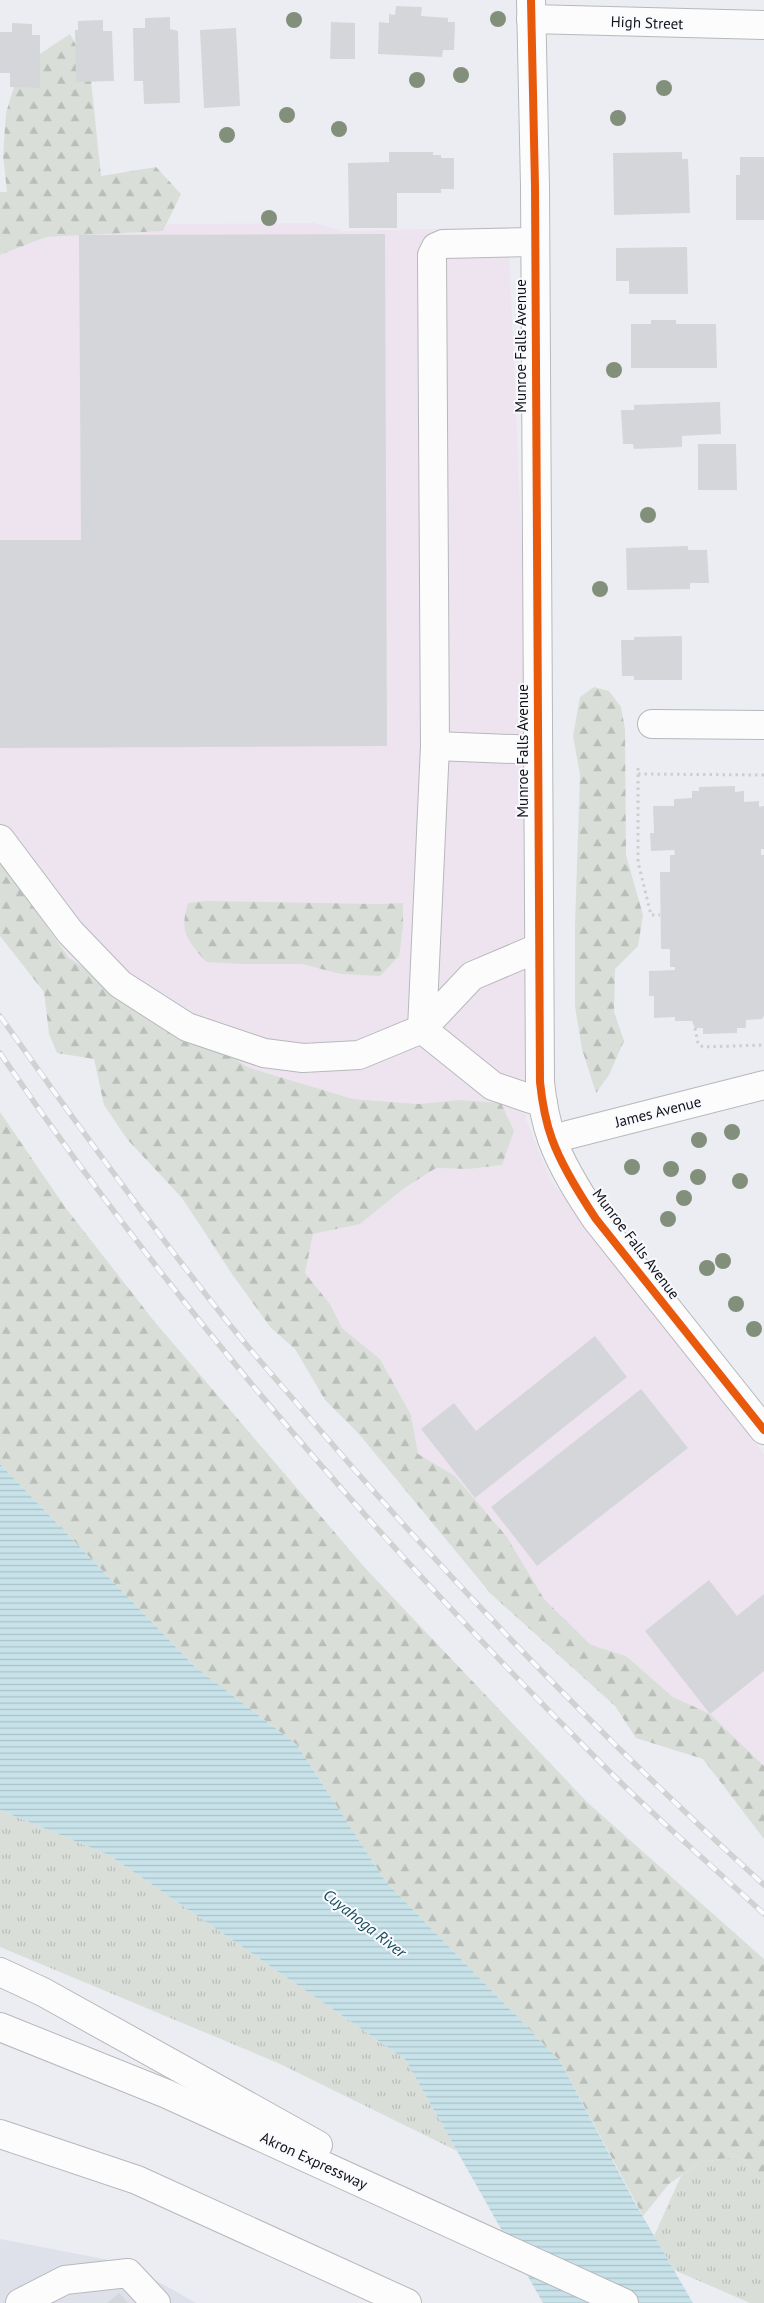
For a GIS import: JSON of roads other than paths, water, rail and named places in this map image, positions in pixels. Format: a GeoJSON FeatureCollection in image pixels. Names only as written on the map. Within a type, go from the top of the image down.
{"type":"FeatureCollection","features":[{"type":"Feature","properties":{"kind":"main road","name":"High Street"},"geometry":{"type":"LineString","coordinates":[[531,9],[764,25]]}},
{"type":"Feature","properties":{"kind":"main road","name":"Munroe Falls Avenue"},"geometry":{"type":"LineString","coordinates":[[531,9],[535,242],[538,948],[540,1082],[543,1103],[552,1139],[581,1196],[596,1220],[764,1430]]}},
{"type":"Feature","properties":{"kind":"main road"},"geometry":{"type":"LineString","coordinates":[[422,1029],[435,746],[432,255],[436,247],[443,244],[535,242]]}},
{"type":"Feature","properties":{"kind":"main road"},"geometry":{"type":"LineString","coordinates":[[652,724],[764,725]]}},
{"type":"Feature","properties":{"kind":"main road"},"geometry":{"type":"LineString","coordinates":[[435,746],[537,750]]}},
{"type":"Feature","properties":{"kind":"main road"},"geometry":{"type":"LineString","coordinates":[[0,839],[70,932],[120,984],[188,1027],[264,1053],[303,1058],[359,1055],[422,1029],[472,976],[538,948]]}},
{"type":"Feature","properties":{"kind":"main road"},"geometry":{"type":"LineString","coordinates":[[422,1029],[493,1086],[543,1103]]}},
{"type":"Feature","properties":{"kind":"main road","name":"James Avenue"},"geometry":{"type":"LineString","coordinates":[[552,1139],[764,1085]]}},
{"type":"Feature","properties":{"kind":"main road"},"geometry":{"type":"LineString","coordinates":[[0,1972],[43,1992],[498,2246]]}},
{"type":"Feature","properties":{"kind":"main road","name":"Akron Expressway"},"geometry":{"type":"LineString","coordinates":[[0,2027],[167,2094],[624,2303]]}},
{"type":"Feature","properties":{"kind":"main road"},"geometry":{"type":"LineString","coordinates":[[0,2134],[137,2180],[407,2303]]}},
{"type":"Feature","properties":{"kind":"main road"},"geometry":{"type":"LineString","coordinates":[[20,2303],[65,2280],[128,2273],[156,2303]]}},
{"type":"Feature","properties":{"kind":"water","name":"Cuyahoga River"},"geometry":{"type":"Polygon","coordinates":[[[0,1464],[194,1666],[297,1745],[386,1882],[560,2061],[635,2203],[693,2303],[543,2303],[405,2059],[109,1855],[0,1810],[0,1464]]]}},
{"type":"Feature","properties":{"kind":"railway"},"geometry":{"type":"LineString","coordinates":[[0,1016],[111,1170],[197,1283],[247,1346],[366,1483],[531,1661],[646,1775],[764,1885]]}},
{"type":"Feature","properties":{"kind":"railway"},"geometry":{"type":"LineString","coordinates":[[0,1053],[67,1148],[136,1240],[208,1331],[358,1508],[598,1760],[659,1819],[764,1914]]}}]}
